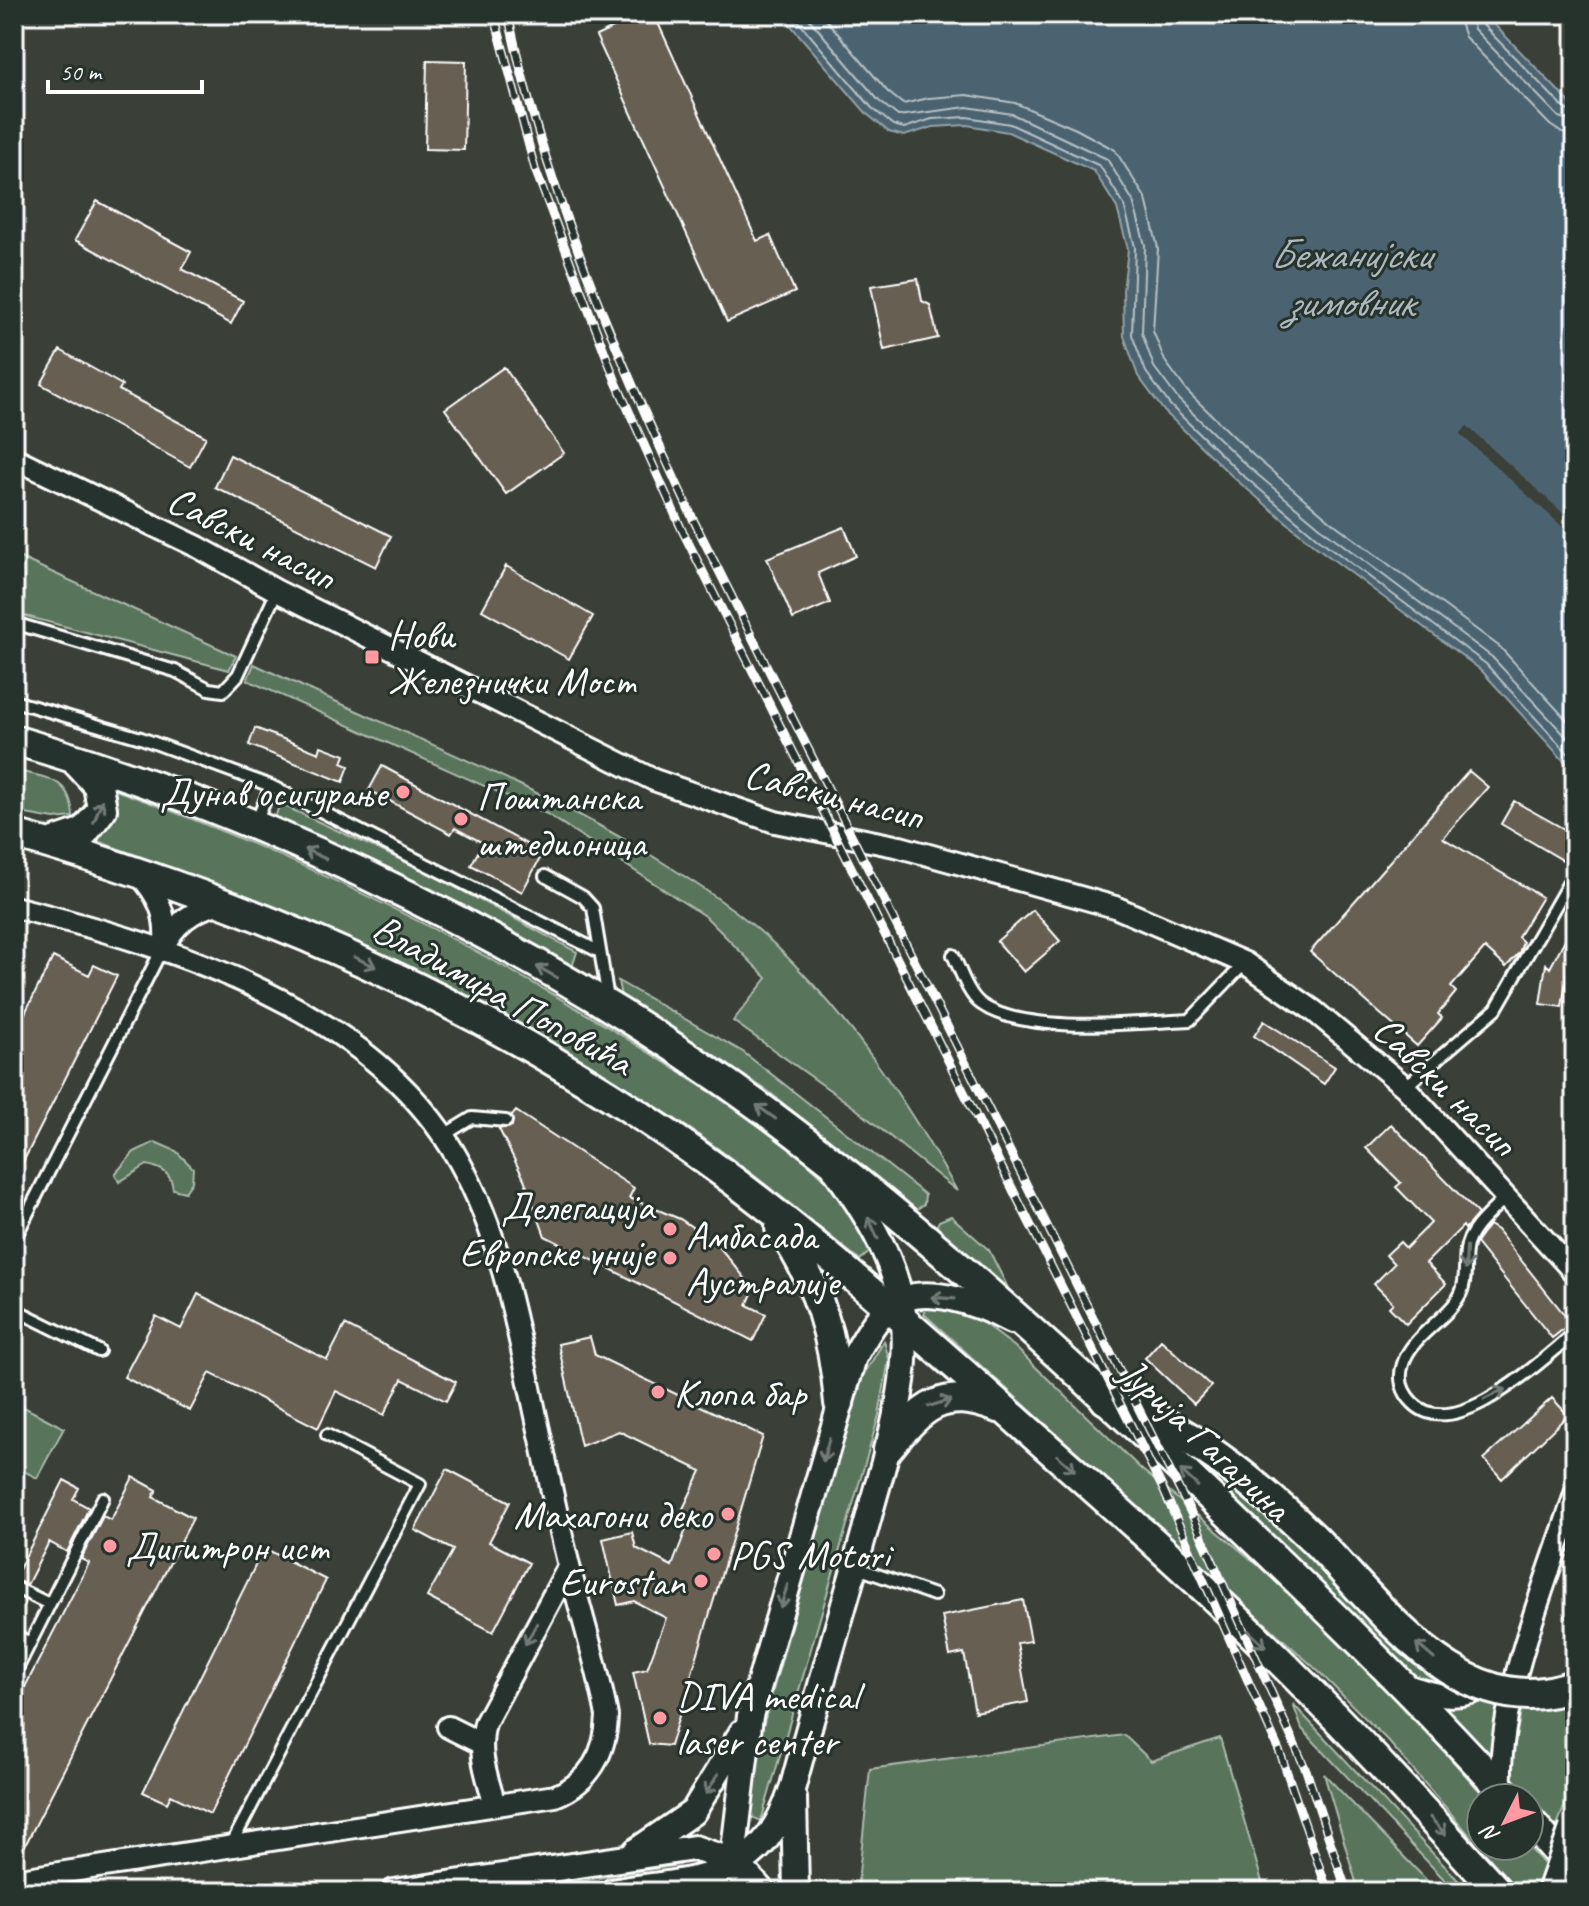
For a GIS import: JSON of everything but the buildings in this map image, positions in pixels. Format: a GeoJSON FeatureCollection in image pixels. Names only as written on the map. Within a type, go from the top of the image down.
{"type":"FeatureCollection","features":[{"type":"Feature","properties":{"kind":"main road","name":"Владимира Поповића"},"geometry":{"type":"LineString","coordinates":[[14,740],[75,759],[254,826],[467,928],[611,1009],[721,1080],[827,1159]]}},
{"type":"Feature","properties":{"kind":"main road"},"geometry":{"type":"LineString","coordinates":[[49,844],[84,832],[102,809],[98,785],[75,759]]}},
{"type":"Feature","properties":{"kind":"main road","name":"Владимира Поповића"},"geometry":{"type":"LineString","coordinates":[[14,834],[138,873],[323,943],[488,1025],[618,1101],[761,1202],[897,1309]]}},
{"type":"Feature","properties":{"kind":"main road","name":"Јурија Гагарина"},"geometry":{"type":"LineString","coordinates":[[827,1159],[1033,1333],[1106,1399],[1400,1683],[1494,1782]]}},
{"type":"Feature","properties":{"kind":"main road"},"geometry":{"type":"LineString","coordinates":[[761,1202],[814,1285],[830,1333],[839,1403]]}},
{"type":"Feature","properties":{"kind":"main road"},"geometry":{"type":"LineString","coordinates":[[897,1309],[1007,1412],[1143,1530],[1276,1656],[1498,1892]]}},
{"type":"Feature","properties":{"kind":"main road"},"geometry":{"type":"LineString","coordinates":[[1106,1399],[1156,1419],[1206,1450],[1270,1497],[1419,1646],[1457,1674],[1511,1693],[1544,1694],[1575,1685]]}},
{"type":"Feature","properties":{"kind":"main road"},"geometry":{"type":"LineString","coordinates":[[888,1449],[908,1424],[934,1402],[974,1400],[1007,1412]]}},
{"type":"Feature","properties":{"kind":"main road"},"geometry":{"type":"LineString","coordinates":[[1553,1892],[1575,1829]]}},
{"type":"Feature","properties":{"kind":"main road"},"geometry":{"type":"LineString","coordinates":[[1545,1838],[1575,1872]]}},
{"type":"Feature","properties":{"kind":"street","name":"Савски насип"},"geometry":{"type":"LineString","coordinates":[[14,458],[198,547],[277,591],[654,780],[775,822],[900,847],[1115,907],[1245,963],[1314,1011],[1405,1087],[1508,1196],[1575,1273]]}},
{"type":"Feature","properties":{"kind":"street"},"geometry":{"type":"LineString","coordinates":[[138,873],[154,889],[163,909],[163,947]]}},
{"type":"Feature","properties":{"kind":"street"},"geometry":{"type":"LineString","coordinates":[[163,947],[178,923],[195,911],[222,903]]}},
{"type":"Feature","properties":{"kind":"street"},"geometry":{"type":"LineString","coordinates":[[14,907],[163,947],[270,995],[348,1037],[407,1088],[444,1135],[475,1196],[509,1295],[569,1566],[607,1716],[601,1753],[590,1772],[570,1789],[555,1796],[14,1880]]}},
{"type":"Feature","properties":{"kind":"street"},"geometry":{"type":"LineString","coordinates":[[612,1892],[657,1889],[732,1872],[777,1827],[793,1786],[888,1449],[901,1370],[897,1309],[868,1218],[827,1159]]}},
{"type":"Feature","properties":{"kind":"street"},"geometry":{"type":"LineString","coordinates":[[732,1872],[750,1716],[854,1357],[897,1309],[937,1296],[962,1300],[1033,1333]]}},
{"type":"Feature","properties":{"kind":"street"},"geometry":{"type":"LineString","coordinates":[[1504,1782],[1502,1749],[1522,1656],[1575,1494]]}},
{"type":"Feature","properties":{"kind":"street"},"geometry":{"type":"LineString","coordinates":[[495,1805],[480,1743],[485,1723],[569,1566]]}},
{"type":"Feature","properties":{"kind":"street"},"geometry":{"type":"LineString","coordinates":[[1400,1683],[1445,1697],[1473,1695],[1500,1681],[1522,1656]]}},
{"type":"Feature","properties":{"kind":"street"},"geometry":{"type":"LineString","coordinates":[[627,1856],[674,1827],[699,1805],[750,1716]]}},
{"type":"Feature","properties":{"kind":"street"},"geometry":{"type":"LineString","coordinates":[[448,1727],[480,1743]]}},
{"type":"Feature","properties":{"kind":"street"},"geometry":{"type":"LineString","coordinates":[[793,1786],[796,1892]]}},
{"type":"Feature","properties":{"kind":"street"},"geometry":{"type":"LineString","coordinates":[[394,1892],[694,1848],[763,1892]]}},
{"type":"Feature","properties":{"kind":"lane"},"geometry":{"type":"LineString","coordinates":[[14,623],[175,671],[209,689],[223,691],[238,675],[277,591]]}},
{"type":"Feature","properties":{"kind":"lane"},"geometry":{"type":"LineString","coordinates":[[14,701],[141,738],[271,786],[598,951]]}},
{"type":"Feature","properties":{"kind":"lane"},"geometry":{"type":"LineString","coordinates":[[254,826],[271,786]]}},
{"type":"Feature","properties":{"kind":"lane"},"geometry":{"type":"LineString","coordinates":[[1405,1087],[1496,1009],[1575,872]]}},
{"type":"Feature","properties":{"kind":"lane"},"geometry":{"type":"LineString","coordinates":[[545,876],[583,897],[593,908],[598,951],[611,1009]]}},
{"type":"Feature","properties":{"kind":"lane"},"geometry":{"type":"LineString","coordinates":[[14,1240],[163,947]]}},
{"type":"Feature","properties":{"kind":"lane"},"geometry":{"type":"LineString","coordinates":[[953,955],[978,1002],[1002,1015],[1111,1025],[1190,1020],[1245,963]]}},
{"type":"Feature","properties":{"kind":"lane"},"geometry":{"type":"LineString","coordinates":[[444,1135],[472,1118],[506,1121]]}},
{"type":"Feature","properties":{"kind":"lane"},"geometry":{"type":"LineString","coordinates":[[1508,1196],[1480,1223],[1466,1246],[1461,1293],[1403,1362],[1401,1385],[1406,1396],[1419,1409],[1435,1413],[1450,1415],[1464,1410],[1505,1389],[1575,1333]]}},
{"type":"Feature","properties":{"kind":"lane"},"geometry":{"type":"LineString","coordinates":[[14,1309],[99,1351]]}},
{"type":"Feature","properties":{"kind":"lane"},"geometry":{"type":"LineString","coordinates":[[229,1849],[420,1484],[327,1435]]}},
{"type":"Feature","properties":{"kind":"lane"},"geometry":{"type":"LineString","coordinates":[[14,1675],[103,1498]]}},
{"type":"Feature","properties":{"kind":"lane"},"geometry":{"type":"LineString","coordinates":[[855,1567],[934,1595]]}},
{"type":"Feature","properties":{"kind":"lane"},"geometry":{"type":"LineString","coordinates":[[14,1587],[49,1604]]}},
{"type":"Feature","properties":{"kind":"lane"},"geometry":{"type":"LineString","coordinates":[[14,1635],[30,1643]]}},
{"type":"Feature","properties":{"kind":"green space"},"geometry":{"type":"Polygon","coordinates":[[[14,555],[236,656],[229,670],[14,613],[14,555]]]}},
{"type":"Feature","properties":{"kind":"green space"},"geometry":{"type":"Polygon","coordinates":[[[254,664],[563,806],[662,862],[734,910],[802,972],[852,1030],[897,1092],[957,1191],[855,1108],[733,1021],[767,978],[706,917],[547,814],[247,680],[254,664]]]}},
{"type":"Feature","properties":{"kind":"green space"},"geometry":{"type":"Polygon","coordinates":[[[14,770],[46,778],[62,787],[71,804],[73,817],[54,819],[14,812],[14,770]]]}},
{"type":"Feature","properties":{"kind":"green space"},"geometry":{"type":"Polygon","coordinates":[[[113,789],[185,816],[327,877],[465,945],[599,1021],[733,1107],[799,1156],[843,1199],[872,1250],[860,1260],[687,1127],[618,1082],[476,1002],[253,900],[100,842],[97,839],[111,818],[113,789]]]}},
{"type":"Feature","properties":{"kind":"green space"},"geometry":{"type":"Polygon","coordinates":[[[280,804],[425,871],[577,952],[572,967],[418,883],[275,817],[280,804]]]}},
{"type":"Feature","properties":{"kind":"green space"},"geometry":{"type":"Polygon","coordinates":[[[618,981],[743,1052],[918,1189],[925,1195],[924,1204],[916,1210],[768,1091],[621,997],[618,981]]]}},
{"type":"Feature","properties":{"kind":"green space"},"geometry":{"type":"Polygon","coordinates":[[[155,1142],[176,1151],[193,1168],[192,1182],[185,1192],[173,1189],[165,1172],[147,1165],[119,1182],[115,1174],[134,1152],[155,1142]]]}},
{"type":"Feature","properties":{"kind":"green space"},"geometry":{"type":"Polygon","coordinates":[[[951,1216],[989,1250],[1009,1290],[936,1227],[939,1221],[951,1216]]]}},
{"type":"Feature","properties":{"kind":"green space"},"geometry":{"type":"Polygon","coordinates":[[[926,1309],[953,1310],[975,1317],[1015,1347],[1141,1469],[1257,1564],[1380,1680],[1472,1782],[1465,1782],[1465,1830],[1388,1741],[1317,1670],[924,1314],[926,1309]]]}},
{"type":"Feature","properties":{"kind":"green space"},"geometry":{"type":"Polygon","coordinates":[[[884,1341],[889,1359],[879,1415],[761,1821],[745,1814],[756,1751],[860,1381],[884,1341]]]}},
{"type":"Feature","properties":{"kind":"green space"},"geometry":{"type":"Polygon","coordinates":[[[14,1402],[64,1428],[37,1478],[14,1466],[14,1402]]]}},
{"type":"Feature","properties":{"kind":"green space"},"geometry":{"type":"Polygon","coordinates":[[[1177,1443],[1269,1513],[1453,1687],[1405,1676],[1173,1450],[1177,1443]]]}},
{"type":"Feature","properties":{"kind":"green space"},"geometry":{"type":"Polygon","coordinates":[[[1575,1688],[1575,1778],[1553,1836],[1545,1826],[1545,1782],[1508,1780],[1522,1706],[1575,1688]]]}},
{"type":"Feature","properties":{"kind":"green space"},"geometry":{"type":"Polygon","coordinates":[[[1425,1699],[1450,1705],[1491,1699],[1501,1708],[1489,1767],[1425,1699]]]}},
{"type":"Feature","properties":{"kind":"green space"},"geometry":{"type":"Polygon","coordinates":[[[1293,1704],[1469,1892],[1456,1892],[1302,1729],[1293,1704]]]}},
{"type":"Feature","properties":{"kind":"green space"},"geometry":{"type":"Polygon","coordinates":[[[1124,1735],[1151,1761],[1220,1738],[1265,1892],[857,1892],[870,1769],[1124,1735]]]}},
{"type":"Feature","properties":{"kind":"green space"},"geometry":{"type":"Polygon","coordinates":[[[1324,1774],[1438,1892],[1359,1892],[1324,1774]]]}},
{"type":"Feature","properties":{"kind":"green space"},"geometry":{"type":"Polygon","coordinates":[[[682,1859],[679,1865],[513,1892],[445,1892],[682,1859]]]}},
{"type":"Feature","properties":{"kind":"green space"},"geometry":{"type":"Polygon","coordinates":[[[1493,1862],[1542,1862],[1569,1892],[1519,1892],[1493,1862]]]}},
{"type":"Feature","properties":{"kind":"water","name":"Бежанијски зимовник"},"geometry":{"type":"Polygon","coordinates":[[[781,14],[1484,14],[1575,108],[1575,773],[1481,670],[1315,546],[1234,478],[1164,411],[1138,376],[1124,336],[1123,291],[1128,249],[1117,208],[1094,171],[1008,132],[967,125],[933,127],[904,136],[889,132],[867,114],[781,14]]]}},
{"type":"Feature","properties":{"kind":"pier"},"geometry":{"type":"Polygon","coordinates":[[[1467,426],[1575,524],[1575,538],[1460,434],[1467,426]]]}},
{"type":"Feature","properties":{"kind":"railway"},"geometry":{"type":"LineString","coordinates":[[494,14],[535,169],[616,382],[682,530],[1163,1489],[1281,1755],[1328,1892]]}},
{"type":"Feature","properties":{"kind":"railway"},"geometry":{"type":"LineString","coordinates":[[508,14],[523,79],[563,208],[612,336],[666,460],[1194,1519],[1306,1770],[1347,1892]]}},
{"type":"Feature","properties":{"kind":"place","name":"Нови Железнички Мост"},"geometry":{"type":"Point","coordinates":[372,657]}},
{"type":"Feature","properties":{"kind":"place","name":"Дунав осигурање"},"geometry":{"type":"Point","coordinates":[403,792]}},
{"type":"Feature","properties":{"kind":"place","name":"Поштанска штедионица"},"geometry":{"type":"Point","coordinates":[461,819]}},
{"type":"Feature","properties":{"kind":"place","name":"Делегација Европске уније"},"geometry":{"type":"Point","coordinates":[670,1229]}},
{"type":"Feature","properties":{"kind":"place","name":"Амбасада Аустралије"},"geometry":{"type":"Point","coordinates":[670,1258]}},
{"type":"Feature","properties":{"kind":"place","name":"Клопа бар"},"geometry":{"type":"Point","coordinates":[658,1392]}},
{"type":"Feature","properties":{"kind":"place","name":"Махагони деко"},"geometry":{"type":"Point","coordinates":[728,1514]}},
{"type":"Feature","properties":{"kind":"place","name":"Дигитрон ист"},"geometry":{"type":"Point","coordinates":[110,1546]}},
{"type":"Feature","properties":{"kind":"place","name":"PGS Motori"},"geometry":{"type":"Point","coordinates":[714,1554]}},
{"type":"Feature","properties":{"kind":"place","name":"Eurostan"},"geometry":{"type":"Point","coordinates":[701,1581]}},
{"type":"Feature","properties":{"kind":"place","name":"DIVA medical laser center"},"geometry":{"type":"Point","coordinates":[660,1718]}}]}
